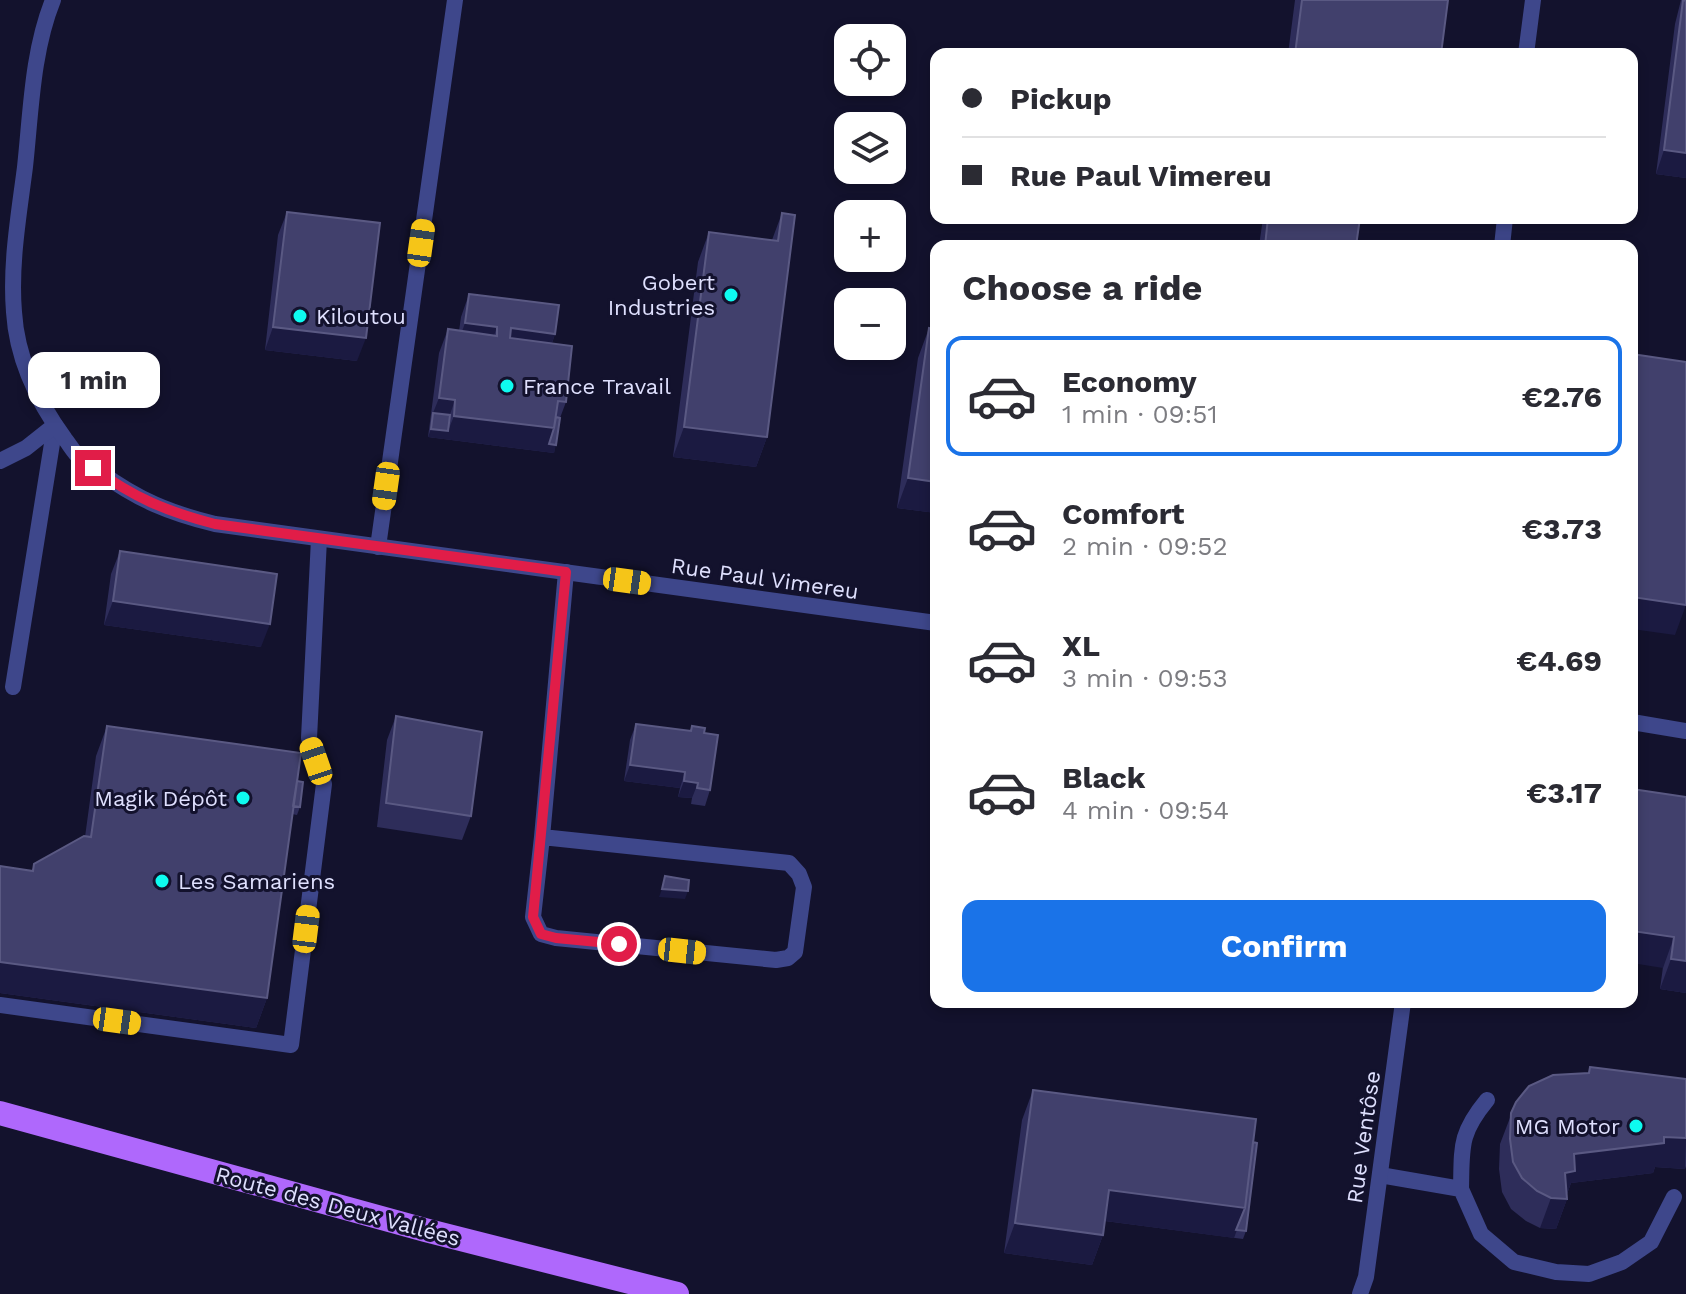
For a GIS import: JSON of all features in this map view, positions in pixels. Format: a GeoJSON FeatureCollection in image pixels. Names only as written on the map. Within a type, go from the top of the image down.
{"type":"FeatureCollection","features":[{"type":"Feature","properties":{"kind":"main road","name":"Route des Deux Vallées"},"geometry":{"type":"LineString","coordinates":[[0,1113],[425,1230],[677,1294]]}},
{"type":"Feature","properties":{"kind":"street","name":"Rue Paul Vimereu"},"geometry":{"type":"LineString","coordinates":[[53,0],[37,58],[14,261],[13,311],[21,356],[35,392],[79,457],[144,501],[177,515],[215,524],[930,622]]}},
{"type":"Feature","properties":{"kind":"street"},"geometry":{"type":"LineString","coordinates":[[378,547],[455,0]]}},
{"type":"Feature","properties":{"kind":"street"},"geometry":{"type":"LineString","coordinates":[[1527,48],[1533,0]]}},
{"type":"Feature","properties":{"kind":"street"},"geometry":{"type":"LineString","coordinates":[[0,461],[26,448],[55,425]]}},
{"type":"Feature","properties":{"kind":"street"},"geometry":{"type":"LineString","coordinates":[[13,687],[55,425]]}},
{"type":"Feature","properties":{"kind":"street"},"geometry":{"type":"LineString","coordinates":[[0,1005],[291,1045],[324,784],[309,738],[319,539]]}},
{"type":"Feature","properties":{"kind":"street"},"geometry":{"type":"LineString","coordinates":[[542,837],[789,863],[799,874],[804,887],[795,952],[788,958],[776,960],[541,934],[533,917],[566,572]]}},
{"type":"Feature","properties":{"kind":"street"},"geometry":{"type":"LineString","coordinates":[[1638,723],[1686,731]]}},
{"type":"Feature","properties":{"kind":"street","name":"Rue Ventôse"},"geometry":{"type":"LineString","coordinates":[[1360,1294],[1368,1286],[1402,1008]]}},
{"type":"Feature","properties":{"kind":"street"},"geometry":{"type":"LineString","coordinates":[[1487,1100],[1472,1118],[1462,1144],[1461,1189],[1481,1234],[1514,1262],[1556,1272],[1589,1274],[1622,1262],[1651,1242],[1674,1197]]}},
{"type":"Feature","properties":{"kind":"street"},"geometry":{"type":"LineString","coordinates":[[1380,1175],[1461,1189]]}},
{"type":"Feature","properties":{"kind":"building"},"geometry":{"type":"Polygon","coordinates":[[[1302,0],[1448,0],[1442,48],[1296,48],[1302,0]]]}},
{"type":"Feature","properties":{"kind":"building"},"geometry":{"type":"Polygon","coordinates":[[[1683,0],[1686,1],[1686,153],[1664,150],[1683,0]]]}},
{"type":"Feature","properties":{"kind":"building"},"geometry":{"type":"Polygon","coordinates":[[[287,212],[380,223],[366,338],[273,327],[287,212]]]}},
{"type":"Feature","properties":{"kind":"building"},"geometry":{"type":"Polygon","coordinates":[[[782,213],[795,215],[767,437],[684,427],[709,232],[778,241],[782,213]]]}},
{"type":"Feature","properties":{"kind":"building"},"geometry":{"type":"Polygon","coordinates":[[[1267,224],[1359,224],[1357,240],[1266,240],[1267,224]]]}},
{"type":"Feature","properties":{"kind":"building"},"geometry":{"type":"Polygon","coordinates":[[[469,294],[559,305],[555,334],[511,328],[510,338],[572,346],[566,402],[558,401],[554,428],[454,416],[455,400],[439,398],[448,329],[497,336],[497,327],[465,323],[469,294]]]}},
{"type":"Feature","properties":{"kind":"building"},"geometry":{"type":"Polygon","coordinates":[[[929,328],[930,328],[930,481],[908,478],[929,328]]]}},
{"type":"Feature","properties":{"kind":"building"},"geometry":{"type":"Polygon","coordinates":[[[1638,355],[1686,362],[1686,605],[1638,598],[1638,355]]]}},
{"type":"Feature","properties":{"kind":"building"},"geometry":{"type":"Polygon","coordinates":[[[433,413],[450,415],[448,431],[431,429],[433,413]]]}},
{"type":"Feature","properties":{"kind":"building"},"geometry":{"type":"Polygon","coordinates":[[[556,417],[560,418],[556,445],[549,444],[556,417]]]}},
{"type":"Feature","properties":{"kind":"building"},"geometry":{"type":"Polygon","coordinates":[[[120,551],[277,574],[270,624],[113,601],[120,551]]]}},
{"type":"Feature","properties":{"kind":"building"},"geometry":{"type":"Polygon","coordinates":[[[396,716],[482,732],[471,816],[386,803],[396,716]]]}},
{"type":"Feature","properties":{"kind":"building"},"geometry":{"type":"Polygon","coordinates":[[[636,724],[691,731],[692,726],[705,728],[704,733],[718,735],[710,790],[697,788],[698,783],[684,781],[685,772],[630,765],[636,724]]]}},
{"type":"Feature","properties":{"kind":"building","name":"Les Samariens"},"geometry":{"type":"Polygon","coordinates":[[[107,726],[301,753],[267,998],[0,962],[0,866],[33,871],[34,864],[84,836],[91,837],[107,726]]]}},
{"type":"Feature","properties":{"kind":"building"},"geometry":{"type":"Polygon","coordinates":[[[297,781],[303,782],[300,807],[293,806],[297,781]]]}},
{"type":"Feature","properties":{"kind":"building"},"geometry":{"type":"Polygon","coordinates":[[[1638,790],[1686,797],[1686,961],[1671,959],[1674,937],[1638,932],[1638,790]]]}},
{"type":"Feature","properties":{"kind":"building"},"geometry":{"type":"Polygon","coordinates":[[[665,876],[689,880],[688,891],[662,889],[665,876]]]}},
{"type":"Feature","properties":{"kind":"building"},"geometry":{"type":"Polygon","coordinates":[[[1590,1067],[1686,1079],[1686,1138],[1664,1137],[1664,1143],[1574,1154],[1575,1171],[1565,1173],[1567,1199],[1551,1198],[1522,1178],[1513,1162],[1511,1113],[1529,1086],[1553,1075],[1589,1073],[1590,1067]]]}},
{"type":"Feature","properties":{"kind":"building"},"geometry":{"type":"Polygon","coordinates":[[[1033,1090],[1256,1119],[1245,1208],[1109,1190],[1103,1235],[1015,1223],[1033,1090]]]}},
{"type":"Feature","properties":{"kind":"building"},"geometry":{"type":"Polygon","coordinates":[[[1253,1142],[1257,1143],[1246,1231],[1236,1230],[1245,1208],[1253,1142]]]}},
{"type":"Feature","properties":{"kind":"place","name":"Gobert Industries"},"geometry":{"type":"Point","coordinates":[731,295]}},
{"type":"Feature","properties":{"kind":"place","name":"Kiloutou"},"geometry":{"type":"Point","coordinates":[300,316]}},
{"type":"Feature","properties":{"kind":"place","name":"France Travail"},"geometry":{"type":"Point","coordinates":[507,386]}},
{"type":"Feature","properties":{"kind":"place","name":"Magik Dépôt"},"geometry":{"type":"Point","coordinates":[243,798]}},
{"type":"Feature","properties":{"kind":"place","name":"Les Samariens"},"geometry":{"type":"Point","coordinates":[162,881]}},
{"type":"Feature","properties":{"kind":"place","name":"MG Motor"},"geometry":{"type":"Point","coordinates":[1636,1126]}},
{"type":"Feature","properties":{"kind":"route"},"geometry":{"type":"LineString","coordinates":[[93,468],[144,501],[177,515],[215,524],[566,572],[533,917],[541,934],[619,944]]}}]}
